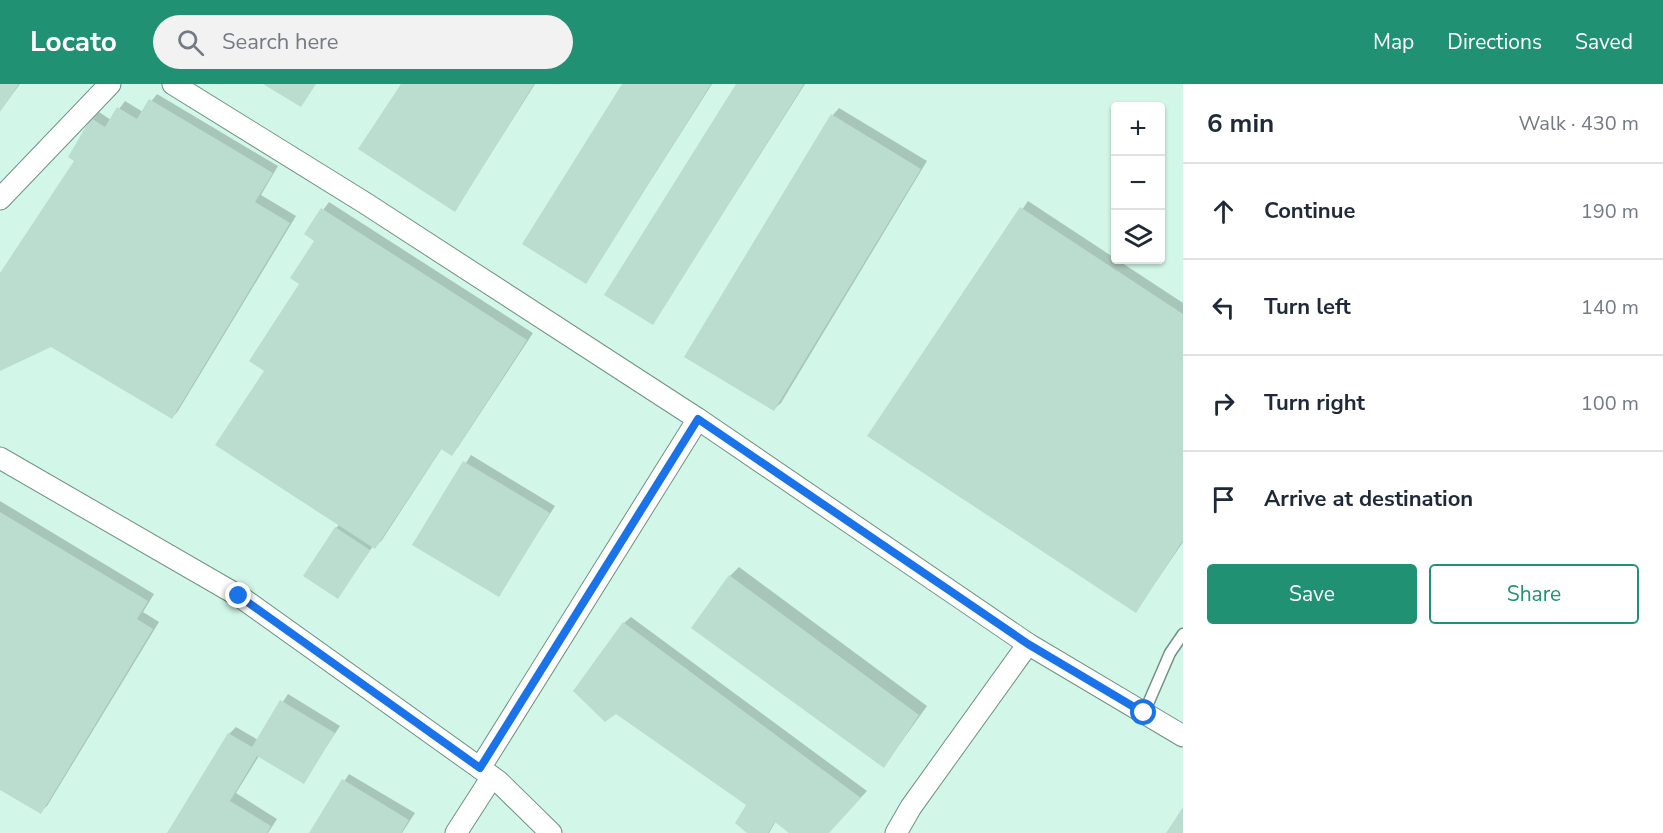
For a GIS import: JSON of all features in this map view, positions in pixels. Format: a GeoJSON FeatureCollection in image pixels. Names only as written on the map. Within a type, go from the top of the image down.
{"type":"FeatureCollection","features":[{"type":"Feature","properties":{"kind":"street"},"geometry":{"type":"LineString","coordinates":[[0,199],[110,84]]}},
{"type":"Feature","properties":{"kind":"street"},"geometry":{"type":"LineString","coordinates":[[173,84],[365,203],[698,419],[1028,644],[1183,736]]}},
{"type":"Feature","properties":{"kind":"street"},"geometry":{"type":"LineString","coordinates":[[456,833],[486,773],[698,419]]}},
{"type":"Feature","properties":{"kind":"street"},"geometry":{"type":"LineString","coordinates":[[0,458],[239,596],[486,773],[550,833]]}},
{"type":"Feature","properties":{"kind":"street"},"geometry":{"type":"LineString","coordinates":[[896,833],[911,807],[1028,644]]}},
{"type":"Feature","properties":{"kind":"lane"},"geometry":{"type":"LineString","coordinates":[[1144,713],[1170,653],[1183,634]]}},
{"type":"Feature","properties":{"kind":"building"},"geometry":{"type":"Polygon","coordinates":[[[0,84],[19,84],[0,112],[0,84]]]}},
{"type":"Feature","properties":{"kind":"building"},"geometry":{"type":"Polygon","coordinates":[[[263,84],[316,84],[301,107],[263,84]]]}},
{"type":"Feature","properties":{"kind":"building"},"geometry":{"type":"Polygon","coordinates":[[[401,84],[534,84],[455,212],[358,149],[401,84]]]}},
{"type":"Feature","properties":{"kind":"building"},"geometry":{"type":"Polygon","coordinates":[[[622,84],[711,84],[586,284],[522,244],[622,84]]]}},
{"type":"Feature","properties":{"kind":"building"},"geometry":{"type":"Polygon","coordinates":[[[736,84],[804,84],[653,325],[604,295],[736,84]]]}},
{"type":"Feature","properties":{"kind":"building"},"geometry":{"type":"Polygon","coordinates":[[[149,99],[273,173],[255,202],[290,223],[172,419],[51,347],[0,371],[0,273],[74,161],[68,157],[91,118],[105,127],[117,107],[137,119],[149,99]]]}},
{"type":"Feature","properties":{"kind":"building"},"geometry":{"type":"Polygon","coordinates":[[[831,114],[921,169],[774,411],[684,357],[831,114]]]}},
{"type":"Feature","properties":{"kind":"building"},"geometry":{"type":"Polygon","coordinates":[[[1020,207],[1183,314],[1183,540],[1136,613],[867,436],[1020,207]]]}},
{"type":"Feature","properties":{"kind":"building"},"geometry":{"type":"Polygon","coordinates":[[[321,208],[527,340],[452,456],[441,449],[375,549],[215,445],[264,371],[249,361],[299,284],[290,278],[314,241],[304,234],[321,208]]]}},
{"type":"Feature","properties":{"kind":"building"},"geometry":{"type":"Polygon","coordinates":[[[463,461],[550,513],[499,597],[412,545],[463,461]]]}},
{"type":"Feature","properties":{"kind":"building"},"geometry":{"type":"Polygon","coordinates":[[[0,512],[148,601],[137,619],[153,629],[41,814],[0,790],[0,512]]]}},
{"type":"Feature","properties":{"kind":"building"},"geometry":{"type":"Polygon","coordinates":[[[335,527],[370,550],[338,599],[303,576],[335,527]]]}},
{"type":"Feature","properties":{"kind":"building"},"geometry":{"type":"Polygon","coordinates":[[[729,575],[919,715],[884,768],[691,628],[729,575]]]}},
{"type":"Feature","properties":{"kind":"building"},"geometry":{"type":"Polygon","coordinates":[[[623,622],[861,798],[829,833],[789,833],[775,822],[768,833],[747,833],[735,823],[746,805],[616,714],[605,722],[573,691],[623,622]]]}},
{"type":"Feature","properties":{"kind":"building"},"geometry":{"type":"Polygon","coordinates":[[[280,700],[335,733],[304,784],[257,756],[230,801],[271,826],[267,833],[167,833],[228,733],[252,747],[280,700]]]}},
{"type":"Feature","properties":{"kind":"building"},"geometry":{"type":"Polygon","coordinates":[[[342,779],[409,820],[401,833],[309,833],[342,779]]]}},
{"type":"Feature","properties":{"kind":"building"},"geometry":{"type":"Polygon","coordinates":[[[1183,807],[1183,833],[1166,833],[1183,807]]]}},
{"type":"Feature","properties":{"kind":"route"},"geometry":{"type":"LineString","coordinates":[[239,596],[480,768],[698,419],[1028,644],[1144,713]]}}]}
